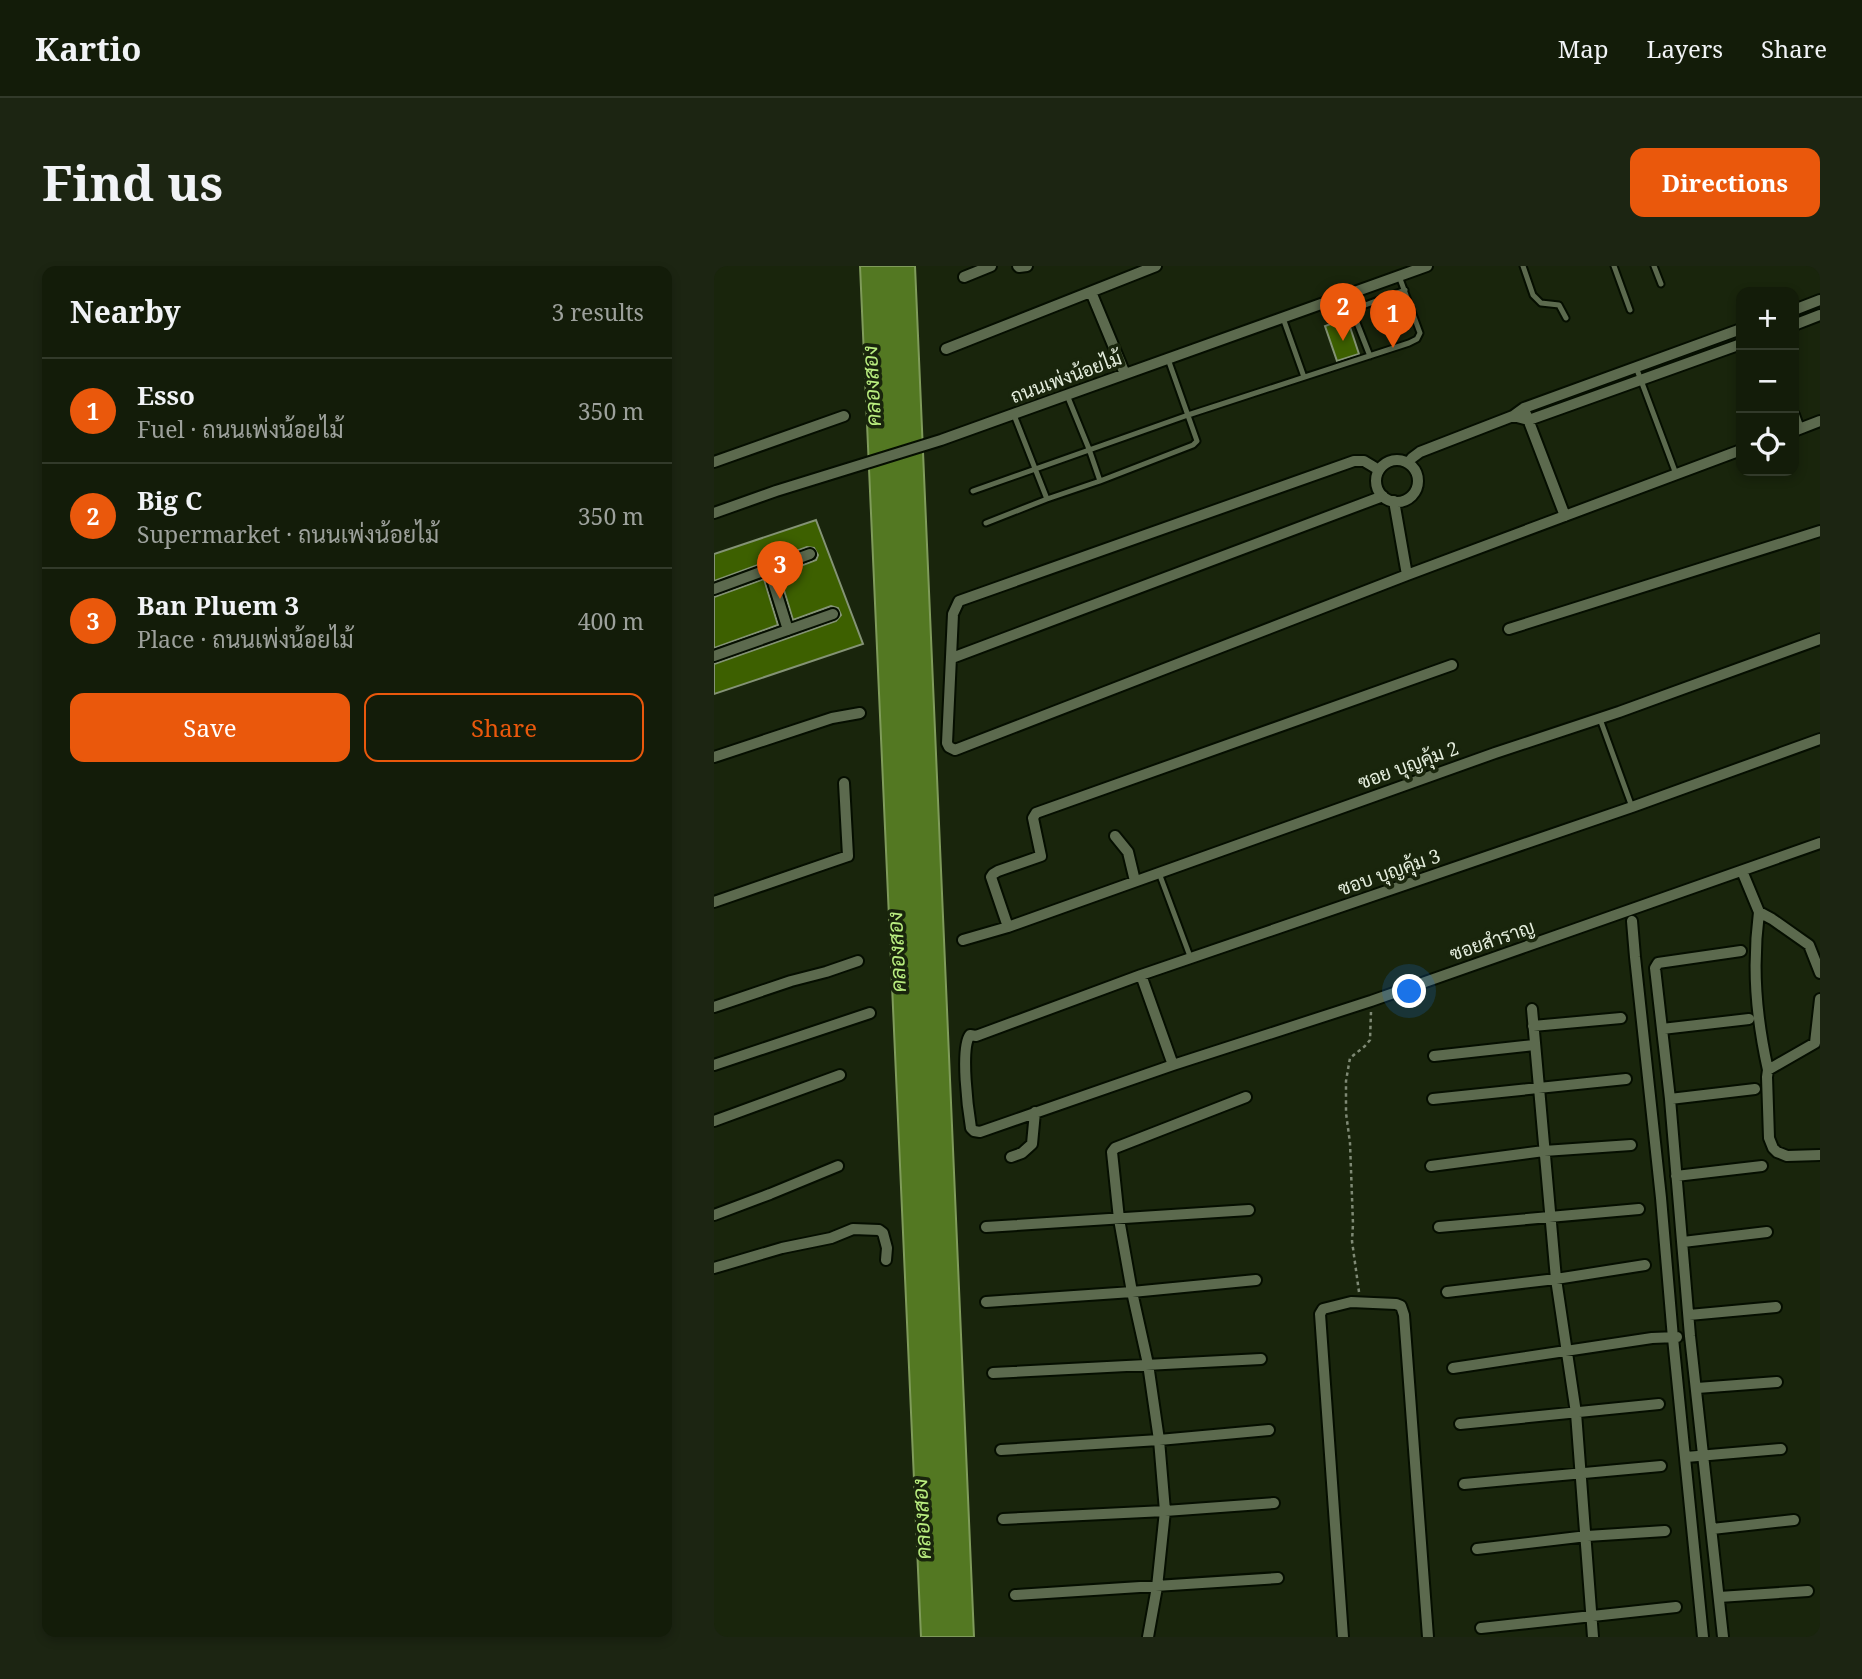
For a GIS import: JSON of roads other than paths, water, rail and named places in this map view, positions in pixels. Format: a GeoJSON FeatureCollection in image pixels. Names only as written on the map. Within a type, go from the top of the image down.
{"type":"FeatureCollection","features":[{"type":"Feature","properties":{"kind":"street"},"geometry":{"type":"LineString","coordinates":[[964,277],[991,266]]}},
{"type":"Feature","properties":{"kind":"street"},"geometry":{"type":"LineString","coordinates":[[1018,266],[1027,266]]}},
{"type":"Feature","properties":{"kind":"street"},"geometry":{"type":"LineString","coordinates":[[946,349],[1156,266]]}},
{"type":"Feature","properties":{"kind":"street","name":"ถนนเพ่งน้อยไม้"},"geometry":{"type":"LineString","coordinates":[[714,513],[1014,415],[1346,295],[1402,272],[1427,266]]}},
{"type":"Feature","properties":{"kind":"street"},"geometry":{"type":"LineString","coordinates":[[1091,292],[1125,374]]}},
{"type":"Feature","properties":{"kind":"street"},"geometry":{"type":"LineString","coordinates":[[1799,308],[1820,300]]}},
{"type":"Feature","properties":{"kind":"street"},"geometry":{"type":"LineString","coordinates":[[1799,323],[1820,316]]}},
{"type":"Feature","properties":{"kind":"street"},"geometry":{"type":"LineString","coordinates":[[1408,463],[1420,452],[1513,416],[1524,408],[1736,331]]}},
{"type":"Feature","properties":{"kind":"street"},"geometry":{"type":"LineString","coordinates":[[1513,416],[1529,420],[1736,346]]}},
{"type":"Feature","properties":{"kind":"street"},"geometry":{"type":"LineString","coordinates":[[1524,408],[1565,516]]}},
{"type":"Feature","properties":{"kind":"street"},"geometry":{"type":"LineString","coordinates":[[714,462],[844,416]]}},
{"type":"Feature","properties":{"kind":"street"},"geometry":{"type":"LineString","coordinates":[[1799,429],[1820,421]]}},
{"type":"Feature","properties":{"kind":"street"},"geometry":{"type":"LineString","coordinates":[[1379,470],[1364,461],[1353,461],[959,601],[953,614],[947,743],[949,747],[955,750],[1407,575],[1736,452]]}},
{"type":"Feature","properties":{"kind":"street"},"geometry":{"type":"LineString","coordinates":[[952,659],[1388,499],[1407,499],[1417,486],[1416,472],[1408,463],[1394,460],[1387,462],[1379,470],[1376,479],[1377,486],[1388,499],[1407,575]]}},
{"type":"Feature","properties":{"kind":"street"},"geometry":{"type":"LineString","coordinates":[[1509,629],[1820,531]]}},
{"type":"Feature","properties":{"kind":"street"},"geometry":{"type":"LineString","coordinates":[[714,589],[810,554]]}},
{"type":"Feature","properties":{"kind":"street"},"geometry":{"type":"LineString","coordinates":[[769,569],[788,630]]}},
{"type":"Feature","properties":{"kind":"street"},"geometry":{"type":"LineString","coordinates":[[714,656],[833,614]]}},
{"type":"Feature","properties":{"kind":"street","name":"ซอย บุญคุ้ม 2"},"geometry":{"type":"LineString","coordinates":[[963,940],[1008,927],[1820,639]]}},
{"type":"Feature","properties":{"kind":"street"},"geometry":{"type":"LineString","coordinates":[[1008,927],[991,877],[998,871],[1041,856],[1033,818],[1036,813],[1452,665]]}},
{"type":"Feature","properties":{"kind":"street"},"geometry":{"type":"LineString","coordinates":[[714,757],[832,718],[860,713]]}},
{"type":"Feature","properties":{"kind":"street","name":"ซอบ บุญคุ้ม 3"},"geometry":{"type":"LineString","coordinates":[[970,1035],[976,1036],[1141,975],[1632,807],[1820,739]]}},
{"type":"Feature","properties":{"kind":"street"},"geometry":{"type":"LineString","coordinates":[[714,902],[848,856],[844,783]]}},
{"type":"Feature","properties":{"kind":"street"},"geometry":{"type":"LineString","coordinates":[[1115,836],[1128,852],[1135,881]]}},
{"type":"Feature","properties":{"kind":"street","name":"ซอยสำราญ"},"geometry":{"type":"LineString","coordinates":[[970,1035],[966,1040],[966,1080],[971,1128],[980,1132],[1173,1065],[1371,1001],[1820,843]]}},
{"type":"Feature","properties":{"kind":"street"},"geometry":{"type":"LineString","coordinates":[[1742,871],[1759,912],[1755,968],[1757,1014],[1768,1070],[1769,1138],[1773,1148],[1787,1156],[1820,1155]]}},
{"type":"Feature","properties":{"kind":"street"},"geometry":{"type":"LineString","coordinates":[[1759,912],[1809,945],[1820,972]]}},
{"type":"Feature","properties":{"kind":"street"},"geometry":{"type":"LineString","coordinates":[[1632,922],[1703,1637]]}},
{"type":"Feature","properties":{"kind":"street"},"geometry":{"type":"LineString","coordinates":[[1723,1637],[1690,1336],[1670,1099],[1655,968],[1658,963],[1741,951]]}},
{"type":"Feature","properties":{"kind":"street"},"geometry":{"type":"LineString","coordinates":[[714,1007],[858,961]]}},
{"type":"Feature","properties":{"kind":"street"},"geometry":{"type":"LineString","coordinates":[[1141,975],[1173,1065]]}},
{"type":"Feature","properties":{"kind":"street"},"geometry":{"type":"LineString","coordinates":[[1768,1070],[1815,1043],[1820,999]]}},
{"type":"Feature","properties":{"kind":"street"},"geometry":{"type":"LineString","coordinates":[[1532,1009],[1556,1279],[1576,1413],[1593,1637]]}},
{"type":"Feature","properties":{"kind":"street"},"geometry":{"type":"LineString","coordinates":[[714,1065],[870,1013]]}},
{"type":"Feature","properties":{"kind":"street"},"geometry":{"type":"LineString","coordinates":[[1533,1026],[1621,1018]]}},
{"type":"Feature","properties":{"kind":"street"},"geometry":{"type":"LineString","coordinates":[[1662,1029],[1749,1019]]}},
{"type":"Feature","properties":{"kind":"street"},"geometry":{"type":"LineString","coordinates":[[1434,1056],[1534,1045]]}},
{"type":"Feature","properties":{"kind":"street"},"geometry":{"type":"LineString","coordinates":[[714,1121],[841,1075]]}},
{"type":"Feature","properties":{"kind":"street"},"geometry":{"type":"LineString","coordinates":[[1433,1099],[1626,1079]]}},
{"type":"Feature","properties":{"kind":"street"},"geometry":{"type":"LineString","coordinates":[[1670,1099],[1755,1089]]}},
{"type":"Feature","properties":{"kind":"street"},"geometry":{"type":"LineString","coordinates":[[1148,1637],[1157,1587],[1165,1511],[1159,1440],[1148,1364],[1119,1219],[1112,1155],[1115,1148],[1246,1097]]}},
{"type":"Feature","properties":{"kind":"street"},"geometry":{"type":"LineString","coordinates":[[1011,1157],[1022,1153],[1032,1144],[1035,1112]]}},
{"type":"Feature","properties":{"kind":"street"},"geometry":{"type":"LineString","coordinates":[[1431,1166],[1544,1151],[1631,1145]]}},
{"type":"Feature","properties":{"kind":"street"},"geometry":{"type":"LineString","coordinates":[[714,1215],[838,1166]]}},
{"type":"Feature","properties":{"kind":"street"},"geometry":{"type":"LineString","coordinates":[[1676,1176],[1762,1166]]}},
{"type":"Feature","properties":{"kind":"street"},"geometry":{"type":"LineString","coordinates":[[1439,1227],[1639,1209]]}},
{"type":"Feature","properties":{"kind":"street"},"geometry":{"type":"LineString","coordinates":[[986,1227],[1249,1210]]}},
{"type":"Feature","properties":{"kind":"street"},"geometry":{"type":"LineString","coordinates":[[714,1268],[782,1248],[831,1238],[853,1229],[879,1230],[883,1233],[887,1248],[886,1260]]}},
{"type":"Feature","properties":{"kind":"street"},"geometry":{"type":"LineString","coordinates":[[1683,1242],[1767,1232]]}},
{"type":"Feature","properties":{"kind":"street"},"geometry":{"type":"LineString","coordinates":[[1447,1292],[1645,1265]]}},
{"type":"Feature","properties":{"kind":"street"},"geometry":{"type":"LineString","coordinates":[[986,1302],[1256,1280]]}},
{"type":"Feature","properties":{"kind":"street"},"geometry":{"type":"LineString","coordinates":[[1342,1637],[1320,1314],[1323,1308],[1336,1304],[1361,1303],[1396,1304],[1401,1306],[1404,1315],[1428,1637]]}},
{"type":"Feature","properties":{"kind":"street"},"geometry":{"type":"LineString","coordinates":[[1689,1315],[1776,1307]]}},
{"type":"Feature","properties":{"kind":"street"},"geometry":{"type":"LineString","coordinates":[[1453,1368],[1652,1338],[1690,1336]]}},
{"type":"Feature","properties":{"kind":"street"},"geometry":{"type":"LineString","coordinates":[[993,1373],[1261,1359]]}},
{"type":"Feature","properties":{"kind":"street"},"geometry":{"type":"LineString","coordinates":[[1697,1388],[1777,1382]]}},
{"type":"Feature","properties":{"kind":"street"},"geometry":{"type":"LineString","coordinates":[[1460,1424],[1659,1404]]}},
{"type":"Feature","properties":{"kind":"street"},"geometry":{"type":"LineString","coordinates":[[1001,1450],[1269,1430]]}},
{"type":"Feature","properties":{"kind":"street"},"geometry":{"type":"LineString","coordinates":[[1686,1457],[1781,1449]]}},
{"type":"Feature","properties":{"kind":"street"},"geometry":{"type":"LineString","coordinates":[[1464,1484],[1661,1466]]}},
{"type":"Feature","properties":{"kind":"street"},"geometry":{"type":"LineString","coordinates":[[1003,1519],[1274,1503]]}},
{"type":"Feature","properties":{"kind":"street"},"geometry":{"type":"LineString","coordinates":[[1712,1529],[1794,1520]]}},
{"type":"Feature","properties":{"kind":"street"},"geometry":{"type":"LineString","coordinates":[[1477,1549],[1587,1536],[1665,1531]]}},
{"type":"Feature","properties":{"kind":"street"},"geometry":{"type":"LineString","coordinates":[[1015,1595],[1278,1578]]}},
{"type":"Feature","properties":{"kind":"street"},"geometry":{"type":"LineString","coordinates":[[1719,1597],[1808,1591]]}},
{"type":"Feature","properties":{"kind":"street"},"geometry":{"type":"LineString","coordinates":[[1481,1629],[1676,1607]]}},
{"type":"Feature","properties":{"kind":"lane"},"geometry":{"type":"LineString","coordinates":[[1523,266],[1534,295],[1541,303],[1559,304],[1566,318]]}},
{"type":"Feature","properties":{"kind":"lane"},"geometry":{"type":"LineString","coordinates":[[1614,266],[1630,310]]}},
{"type":"Feature","properties":{"kind":"lane"},"geometry":{"type":"LineString","coordinates":[[1654,266],[1661,284]]}},
{"type":"Feature","properties":{"kind":"lane"},"geometry":{"type":"LineString","coordinates":[[973,491],[1188,415],[1409,344],[1417,339],[1420,333],[1405,290],[1402,272]]}},
{"type":"Feature","properties":{"kind":"lane"},"geometry":{"type":"LineString","coordinates":[[1352,310],[1405,290]]}},
{"type":"Feature","properties":{"kind":"lane"},"geometry":{"type":"LineString","coordinates":[[1346,295],[1370,356]]}},
{"type":"Feature","properties":{"kind":"lane"},"geometry":{"type":"LineString","coordinates":[[1283,318],[1304,377]]}},
{"type":"Feature","properties":{"kind":"lane"},"geometry":{"type":"LineString","coordinates":[[986,523],[1196,443],[1198,441],[1168,359]]}},
{"type":"Feature","properties":{"kind":"lane"},"geometry":{"type":"LineString","coordinates":[[1636,367],[1676,474]]}},
{"type":"Feature","properties":{"kind":"lane"},"geometry":{"type":"LineString","coordinates":[[1067,395],[1100,481]]}},
{"type":"Feature","properties":{"kind":"lane"},"geometry":{"type":"LineString","coordinates":[[1014,415],[1047,499]]}},
{"type":"Feature","properties":{"kind":"lane"},"geometry":{"type":"LineString","coordinates":[[1600,719],[1632,807]]}},
{"type":"Feature","properties":{"kind":"lane"},"geometry":{"type":"LineString","coordinates":[[1159,873],[1191,959]]}},
{"type":"Feature","properties":{"kind":"water","name":"คลองสอง"},"geometry":{"type":"Polygon","coordinates":[[[860,266],[915,266],[974,1637],[921,1637],[860,266]]]}},
{"type":"Feature","properties":{"kind":"place","name":"Big C"},"geometry":{"type":"Point","coordinates":[1343,341]}},
{"type":"Feature","properties":{"kind":"place","name":"Esso"},"geometry":{"type":"Point","coordinates":[1393,348]}},
{"type":"Feature","properties":{"kind":"place","name":"Ban Pluem 3"},"geometry":{"type":"Point","coordinates":[780,599]}}]}
